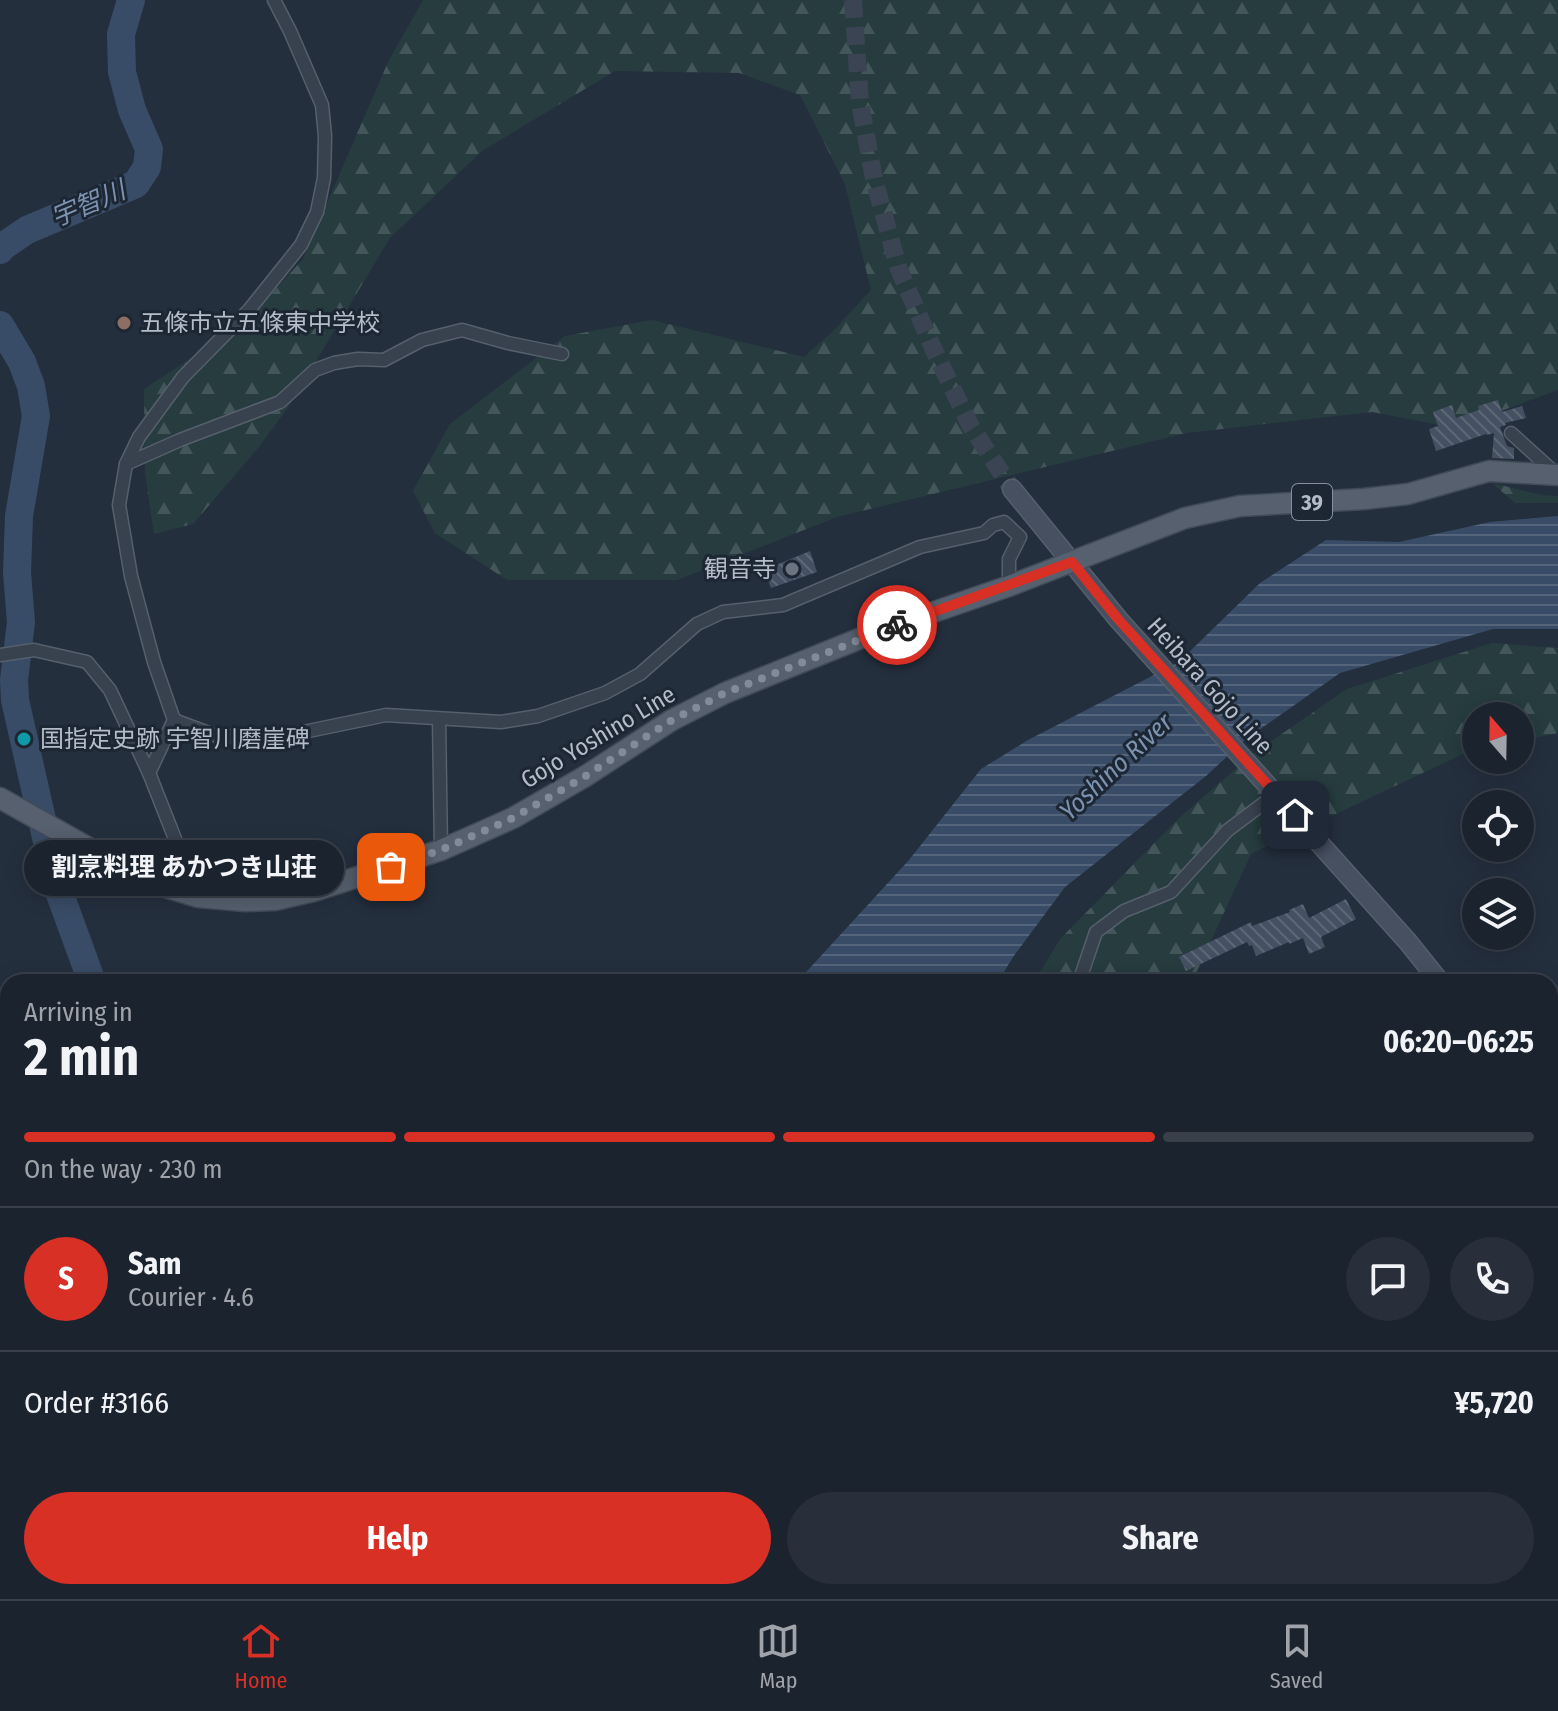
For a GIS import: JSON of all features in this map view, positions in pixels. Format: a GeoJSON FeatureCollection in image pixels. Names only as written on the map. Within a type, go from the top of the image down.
{"type":"FeatureCollection","features":[{"type":"Feature","properties":{"kind":"main road","name":"Gojo Yoshino Line"},"geometry":{"type":"LineString","coordinates":[[8,803],[165,887],[198,897],[275,900],[314,891],[441,850],[513,818],[672,720],[725,693],[876,632],[1009,586],[1185,518],[1240,506],[1408,494],[1489,471],[1558,475]]}},
{"type":"Feature","properties":{"kind":"main road","name":"Heibara Gojo Line"},"geometry":{"type":"LineString","coordinates":[[1012,489],[1118,619],[1434,974]]}},
{"type":"Feature","properties":{"kind":"street"},"geometry":{"type":"LineString","coordinates":[[149,773],[174,720],[154,662],[131,576],[119,505],[126,464],[139,437],[183,377],[258,299],[301,245],[317,212],[324,178],[322,105],[274,0]]}},
{"type":"Feature","properties":{"kind":"street"},"geometry":{"type":"LineString","coordinates":[[126,464],[280,402],[315,370],[358,359],[384,360],[422,340],[462,330],[562,354]]}},
{"type":"Feature","properties":{"kind":"street"},"geometry":{"type":"LineString","coordinates":[[1511,433],[1558,475]]}},
{"type":"Feature","properties":{"kind":"street"},"geometry":{"type":"LineString","coordinates":[[174,720],[217,736],[284,736],[386,715],[501,722],[538,716],[605,693],[640,674],[697,624],[723,612],[783,605],[920,547],[984,533],[993,525],[1004,522],[1020,537],[1009,559],[1009,586]]}},
{"type":"Feature","properties":{"kind":"street"},"geometry":{"type":"LineString","coordinates":[[0,655],[34,650],[87,662],[110,690],[149,773],[198,897]]}},
{"type":"Feature","properties":{"kind":"street"},"geometry":{"type":"LineString","coordinates":[[439,719],[441,850]]}},
{"type":"Feature","properties":{"kind":"street"},"geometry":{"type":"LineString","coordinates":[[1082,974],[1096,932],[1124,911],[1171,892],[1228,830],[1276,794]]}},
{"type":"Feature","properties":{"kind":"green space"},"geometry":{"type":"Polygon","coordinates":[[[423,0],[1558,0],[1558,390],[1455,428],[1372,412],[1187,433],[837,517],[677,580],[507,580],[435,533],[413,491],[450,424],[565,336],[652,320],[804,357],[871,290],[845,184],[800,95],[739,73],[615,71],[482,151],[390,238],[289,406],[258,448],[193,524],[154,534],[145,473],[144,389],[246,322],[303,259],[388,62],[423,0]]]}},
{"type":"Feature","properties":{"kind":"green space"},"geometry":{"type":"Polygon","coordinates":[[[1492,483],[1558,496],[1558,503],[1515,503],[1492,483]]]}},
{"type":"Feature","properties":{"kind":"green space"},"geometry":{"type":"Polygon","coordinates":[[[1492,643],[1558,648],[1558,733],[1534,738],[1534,702],[1462,702],[1462,754],[1251,854],[1196,974],[1039,974],[1060,939],[1178,819],[1254,753],[1347,689],[1492,643]]]}},
{"type":"Feature","properties":{"kind":"water","name":"Yoshino River"},"geometry":{"type":"Polygon","coordinates":[[[1558,516],[1558,629],[1493,629],[1340,673],[1246,739],[1206,776],[1065,887],[1003,974],[804,974],[909,860],[981,769],[1028,740],[1179,662],[1260,583],[1326,540],[1399,542],[1490,522],[1558,516]]]}},
{"type":"Feature","properties":{"kind":"building"},"geometry":{"type":"Polygon","coordinates":[[[1498,400],[1502,412],[1522,406],[1526,418],[1500,427],[1507,446],[1514,448],[1514,459],[1492,458],[1494,433],[1436,451],[1429,429],[1438,426],[1433,412],[1452,405],[1456,418],[1498,400]]]}},
{"type":"Feature","properties":{"kind":"building"},"geometry":{"type":"Polygon","coordinates":[[[810,551],[817,572],[771,588],[764,570],[810,551]]]}},
{"type":"Feature","properties":{"kind":"building"},"geometry":{"type":"Polygon","coordinates":[[[1346,899],[1356,919],[1321,937],[1325,947],[1309,954],[1303,938],[1256,956],[1252,945],[1249,946],[1247,942],[1186,971],[1179,957],[1251,922],[1252,926],[1303,904],[1309,918],[1346,899]]]}},
{"type":"Feature","properties":{"kind":"waterway","name":"宇智川"},"geometry":{"type":"LineString","coordinates":[[0,250],[27,230],[136,184],[147,167],[149,149],[132,110],[122,72],[121,34],[131,0]]}},
{"type":"Feature","properties":{"kind":"waterway","name":"宇智川"},"geometry":{"type":"LineString","coordinates":[[0,325],[22,362],[31,386],[36,416],[19,516],[17,573],[21,622],[14,680],[15,700],[57,886],[89,974]]}},
{"type":"Feature","properties":{"kind":"tunnel"},"geometry":{"type":"LineString","coordinates":[[853,0],[860,103],[874,179],[898,267],[970,425],[1012,489]]}},
{"type":"Feature","properties":{"kind":"way so far"},"geometry":{"type":"LineString","coordinates":[[391,867],[441,850],[513,818],[672,720],[725,693],[897,625]]}},
{"type":"Feature","properties":{"kind":"place","name":"五條市立五條東中学校"},"geometry":{"type":"Point","coordinates":[124,323]}},
{"type":"Feature","properties":{"kind":"place","name":"観音寺"},"geometry":{"type":"Point","coordinates":[792,569]}},
{"type":"Feature","properties":{"kind":"place","name":"国指定史跡 宇智川磨崖碑"},"geometry":{"type":"Point","coordinates":[24,739]}},
{"type":"Feature","properties":{"kind":"place","name":"割烹料理 あかつき山荘"},"geometry":{"type":"Point","coordinates":[391,867]}},
{"type":"Feature","properties":{"kind":"route"},"geometry":{"type":"LineString","coordinates":[[897,625],[1072,562],[1118,619],[1295,815]]}}]}
